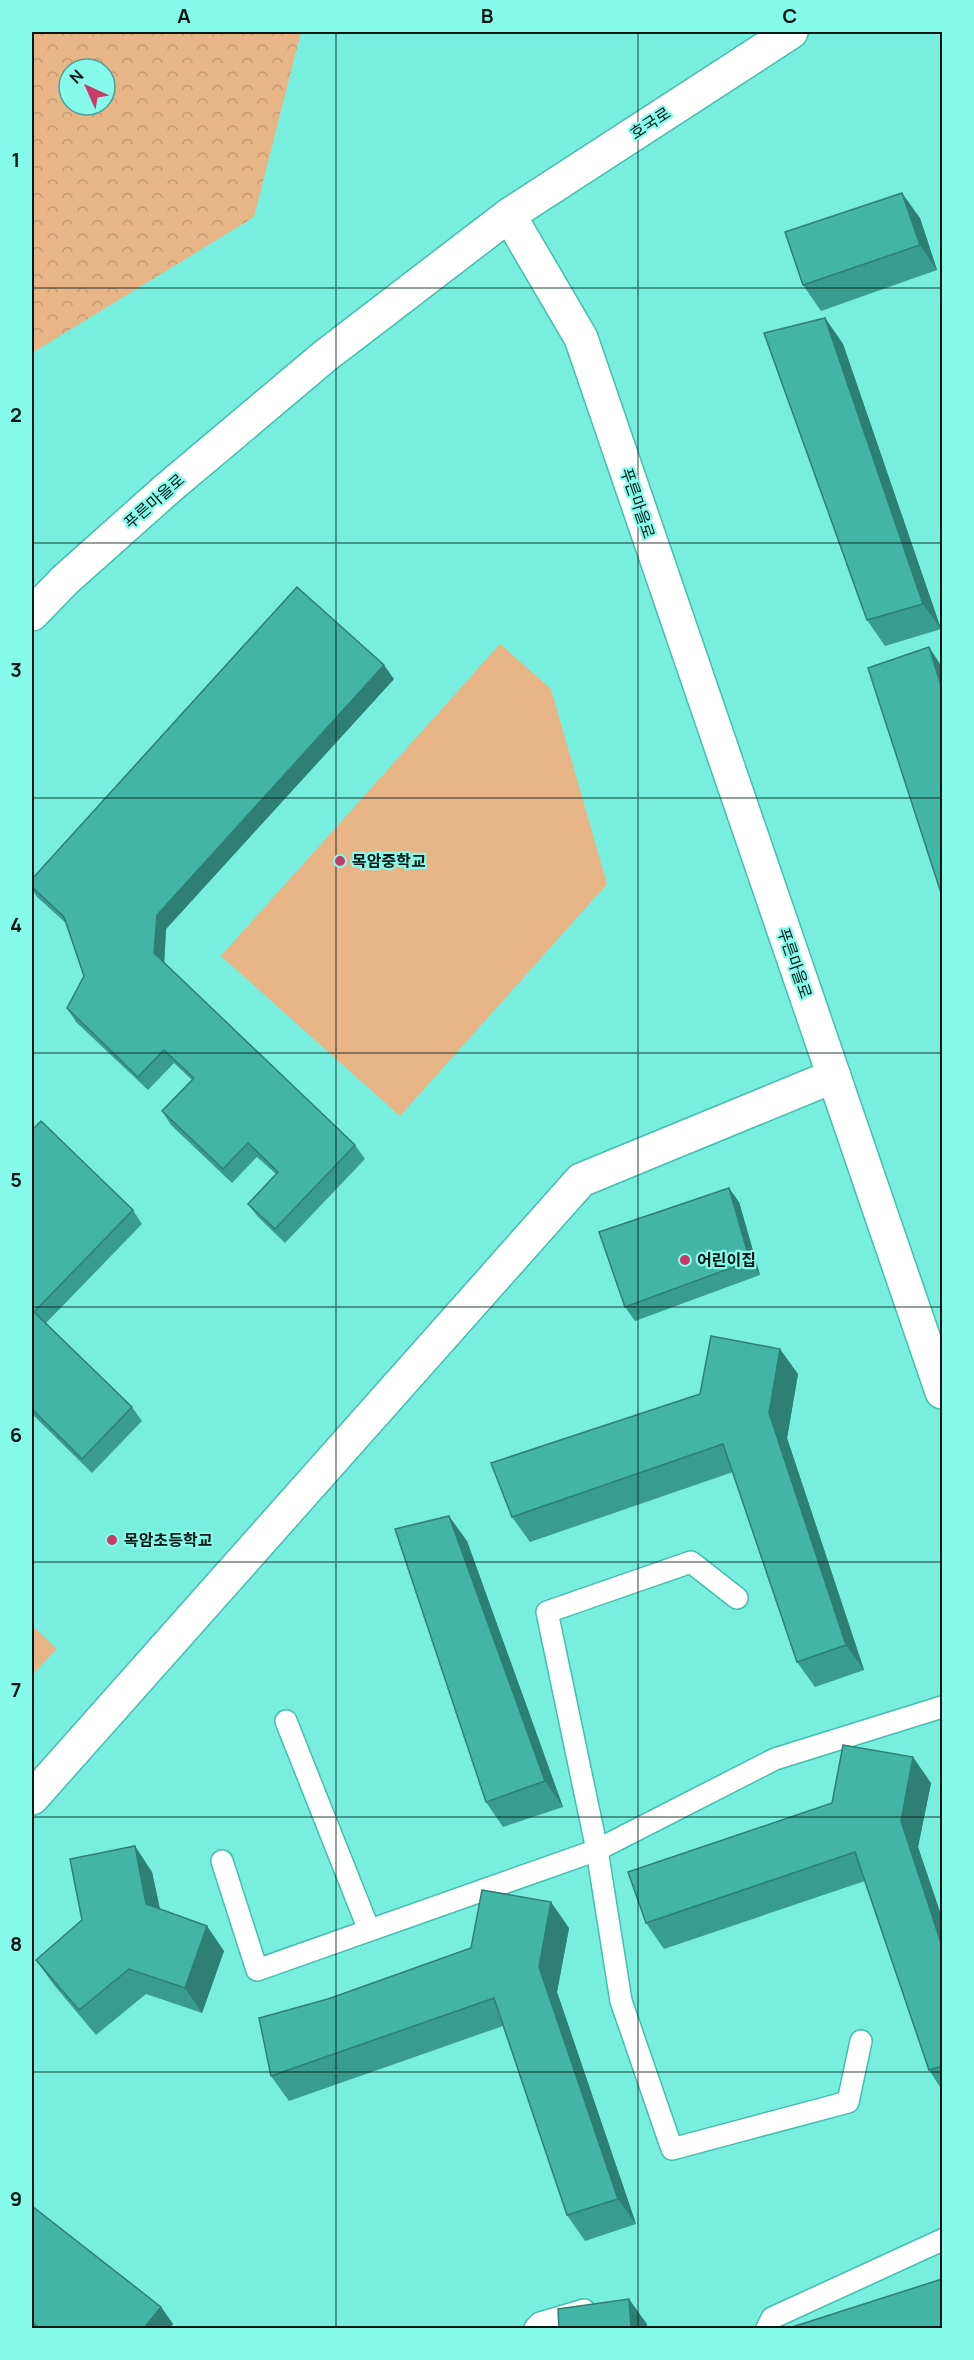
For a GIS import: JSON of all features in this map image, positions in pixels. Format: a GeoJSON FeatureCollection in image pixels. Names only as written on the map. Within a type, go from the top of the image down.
{"type":"FeatureCollection","features":[{"type":"Feature","properties":{"kind":"street","name":"호국로"},"geometry":{"type":"LineString","coordinates":[[509,215],[791,32]]}},
{"type":"Feature","properties":{"kind":"street","name":"푸른마을로"},"geometry":{"type":"LineString","coordinates":[[32,614],[65,580],[158,496],[324,356],[509,215],[581,338],[942,1392]]}},
{"type":"Feature","properties":{"kind":"street"},"geometry":{"type":"LineString","coordinates":[[32,1798],[581,1180],[834,1076]]}},
{"type":"Feature","properties":{"kind":"lane"},"geometry":{"type":"LineString","coordinates":[[737,1598],[691,1563],[547,1612],[597,1850],[621,2001],[672,2149],[848,2102],[861,2041]]}},
{"type":"Feature","properties":{"kind":"lane"},"geometry":{"type":"LineString","coordinates":[[222,1861],[257,1970],[597,1850],[775,1759],[942,1707]]}},
{"type":"Feature","properties":{"kind":"lane"},"geometry":{"type":"LineString","coordinates":[[286,1721],[369,1930]]}},
{"type":"Feature","properties":{"kind":"lane"},"geometry":{"type":"LineString","coordinates":[[767,2328],[772,2318],[942,2240]]}},
{"type":"Feature","properties":{"kind":"lane"},"geometry":{"type":"LineString","coordinates":[[535,2328],[540,2323],[596,2307]]}},
{"type":"Feature","properties":{"kind":"green space"},"geometry":{"type":"Polygon","coordinates":[[[32,32],[301,32],[254,217],[32,353],[32,32]]]}},
{"type":"Feature","properties":{"kind":"green space"},"geometry":{"type":"Polygon","coordinates":[[[500,644],[551,689],[607,884],[400,1116],[221,956],[500,644]]]}},
{"type":"Feature","properties":{"kind":"green space"},"geometry":{"type":"Polygon","coordinates":[[[32,1625],[57,1649],[32,1675],[32,1625]]]}},
{"type":"Feature","properties":{"kind":"building"},"geometry":{"type":"Polygon","coordinates":[[[902,193],[920,245],[803,285],[785,232],[902,193]]]}},
{"type":"Feature","properties":{"kind":"building"},"geometry":{"type":"Polygon","coordinates":[[[825,318],[923,604],[867,620],[764,333],[825,318]]]}},
{"type":"Feature","properties":{"kind":"building"},"geometry":{"type":"Polygon","coordinates":[[[297,587],[384,665],[157,915],[154,953],[355,1145],[275,1229],[248,1204],[278,1172],[248,1143],[223,1169],[162,1111],[194,1078],[164,1050],[138,1077],[67,1008],[84,976],[64,917],[32,887],[32,879],[297,587]]]}},
{"type":"Feature","properties":{"kind":"building"},"geometry":{"type":"Polygon","coordinates":[[[929,647],[942,689],[942,896],[868,668],[929,647]]]}},
{"type":"Feature","properties":{"kind":"building"},"geometry":{"type":"Polygon","coordinates":[[[41,1121],[133,1210],[34,1312],[132,1407],[82,1459],[32,1409],[32,1130],[41,1121]]]}},
{"type":"Feature","properties":{"kind":"building","name":"어린이집"},"geometry":{"type":"Polygon","coordinates":[[[729,1188],[750,1261],[625,1307],[599,1232],[729,1188]]]}},
{"type":"Feature","properties":{"kind":"building"},"geometry":{"type":"Polygon","coordinates":[[[711,1336],[780,1349],[769,1413],[846,1645],[797,1662],[723,1444],[512,1517],[491,1463],[700,1394],[711,1336]]]}},
{"type":"Feature","properties":{"kind":"building"},"geometry":{"type":"Polygon","coordinates":[[[449,1516],[545,1781],[486,1802],[395,1529],[449,1516]]]}},
{"type":"Feature","properties":{"kind":"building"},"geometry":{"type":"Polygon","coordinates":[[[843,1745],[913,1757],[901,1821],[942,1946],[942,2066],[929,2070],[855,1852],[646,1923],[628,1872],[832,1803],[843,1745]]]}},
{"type":"Feature","properties":{"kind":"building"},"geometry":{"type":"Polygon","coordinates":[[[135,1846],[146,1904],[207,1926],[185,1988],[129,1969],[79,2010],[36,1960],[82,1920],[70,1859],[135,1846]]]}},
{"type":"Feature","properties":{"kind":"building"},"geometry":{"type":"Polygon","coordinates":[[[482,1890],[551,1902],[539,1967],[618,2199],[567,2215],[494,1998],[271,2076],[259,2018],[328,1999],[471,1948],[482,1890]]]}},
{"type":"Feature","properties":{"kind":"building"},"geometry":{"type":"Polygon","coordinates":[[[32,2206],[161,2307],[144,2328],[40,2328],[32,2322],[32,2206]]]}},
{"type":"Feature","properties":{"kind":"building"},"geometry":{"type":"Polygon","coordinates":[[[942,2279],[942,2328],[789,2328],[942,2279]]]}},
{"type":"Feature","properties":{"kind":"building"},"geometry":{"type":"Polygon","coordinates":[[[629,2299],[631,2328],[559,2328],[558,2309],[629,2299]]]}},
{"type":"Feature","properties":{"kind":"place","name":"목암중학교"},"geometry":{"type":"Point","coordinates":[340,861]}},
{"type":"Feature","properties":{"kind":"place","name":"어린이집"},"geometry":{"type":"Point","coordinates":[685,1260]}},
{"type":"Feature","properties":{"kind":"place","name":"목암초등학교"},"geometry":{"type":"Point","coordinates":[112,1540]}}]}
